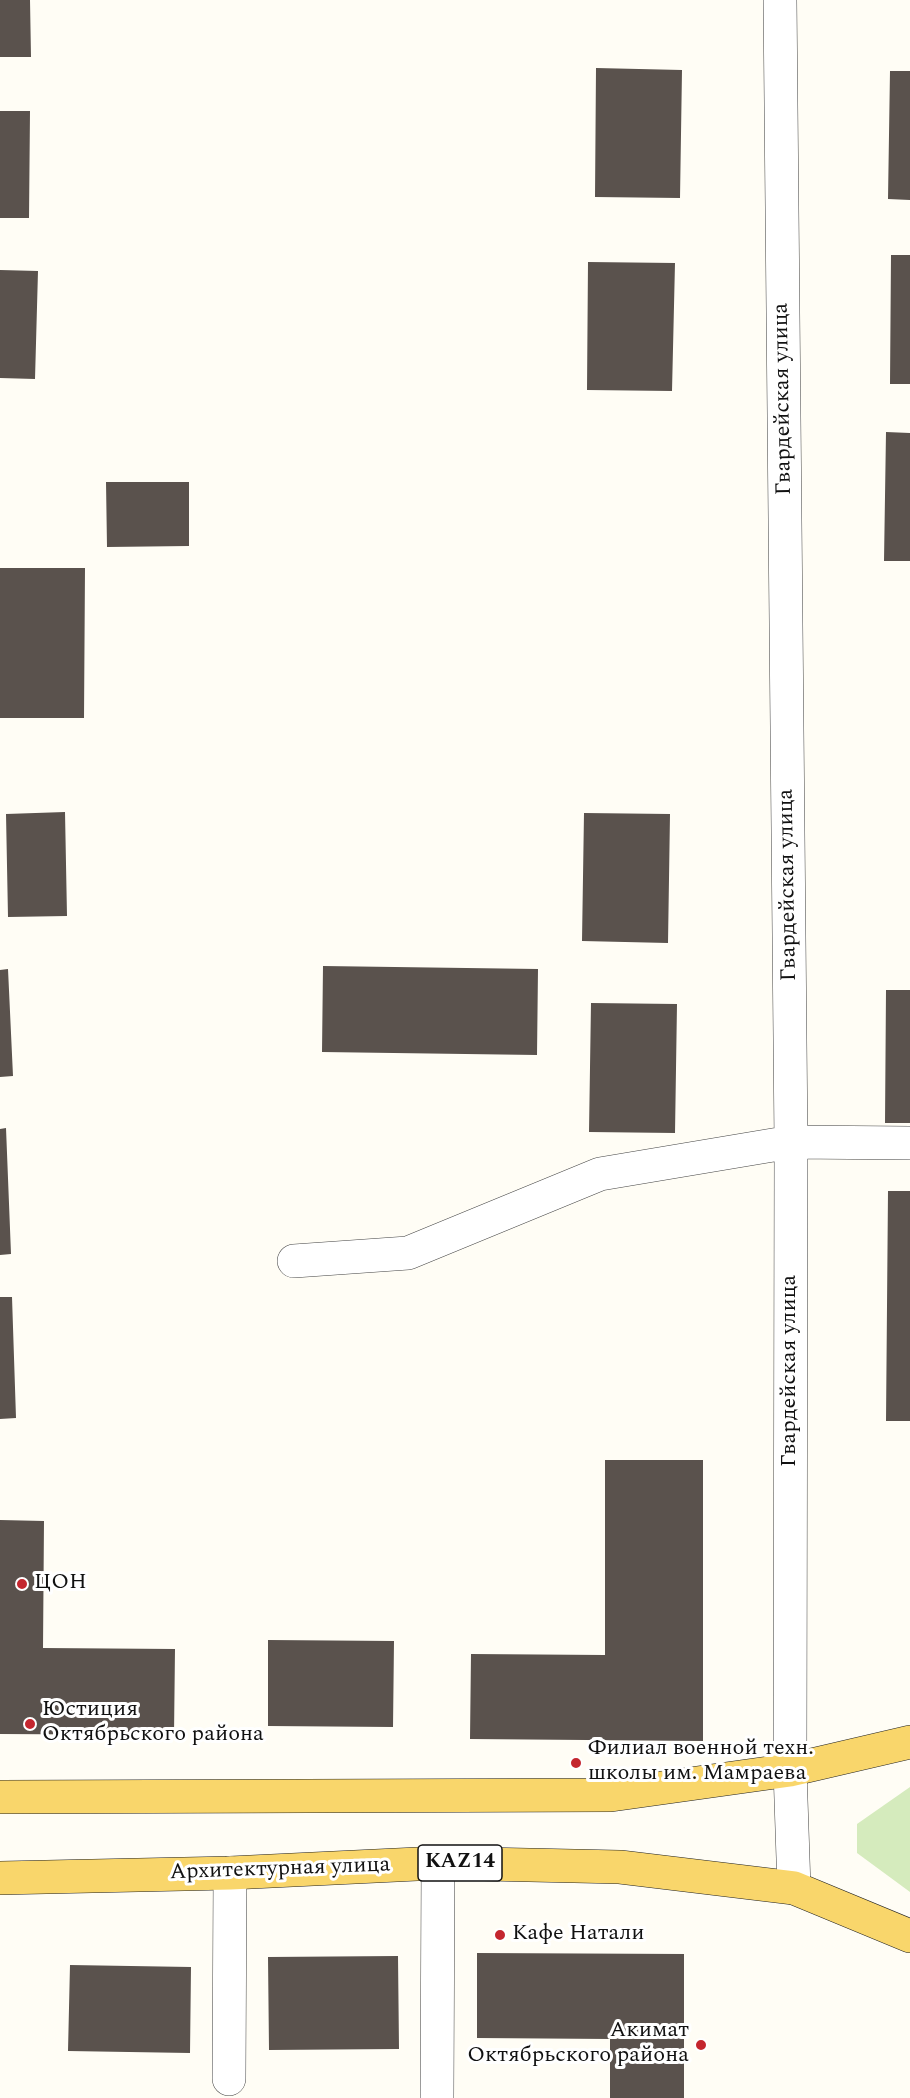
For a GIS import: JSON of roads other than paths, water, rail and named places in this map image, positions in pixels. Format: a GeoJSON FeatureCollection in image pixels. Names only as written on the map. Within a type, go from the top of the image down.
{"type":"FeatureCollection","features":[{"type":"Feature","properties":{"kind":"main road"},"geometry":{"type":"LineString","coordinates":[[0,1797],[611,1795],[790,1770],[910,1742]]}},
{"type":"Feature","properties":{"kind":"main road","name":"Архитектурная улица"},"geometry":{"type":"LineString","coordinates":[[0,1878],[230,1873],[438,1863],[620,1867],[794,1888],[910,1936]]}},
{"type":"Feature","properties":{"kind":"street","name":"Гвардейская улица"},"geometry":{"type":"LineString","coordinates":[[780,0],[791,1142],[790,1770],[794,1888]]}},
{"type":"Feature","properties":{"kind":"street"},"geometry":{"type":"LineString","coordinates":[[294,1261],[408,1253],[600,1174],[791,1142],[910,1143]]}},
{"type":"Feature","properties":{"kind":"street"},"geometry":{"type":"LineString","coordinates":[[437,2098],[438,1863]]}},
{"type":"Feature","properties":{"kind":"street"},"geometry":{"type":"LineString","coordinates":[[229,2079],[230,1873]]}},
{"type":"Feature","properties":{"kind":"place","name":"ЦОН"},"geometry":{"type":"Point","coordinates":[22,1584]}},
{"type":"Feature","properties":{"kind":"place","name":"Юстиция Октябрьского района"},"geometry":{"type":"Point","coordinates":[30,1724]}},
{"type":"Feature","properties":{"kind":"place","name":"Филиал военной техн. школы им. Мамраева"},"geometry":{"type":"Point","coordinates":[576,1763]}},
{"type":"Feature","properties":{"kind":"place","name":"Кафе Натали"},"geometry":{"type":"Point","coordinates":[500,1935]}},
{"type":"Feature","properties":{"kind":"place","name":"Акимат Октябрьского района"},"geometry":{"type":"Point","coordinates":[701,2045]}}]}
